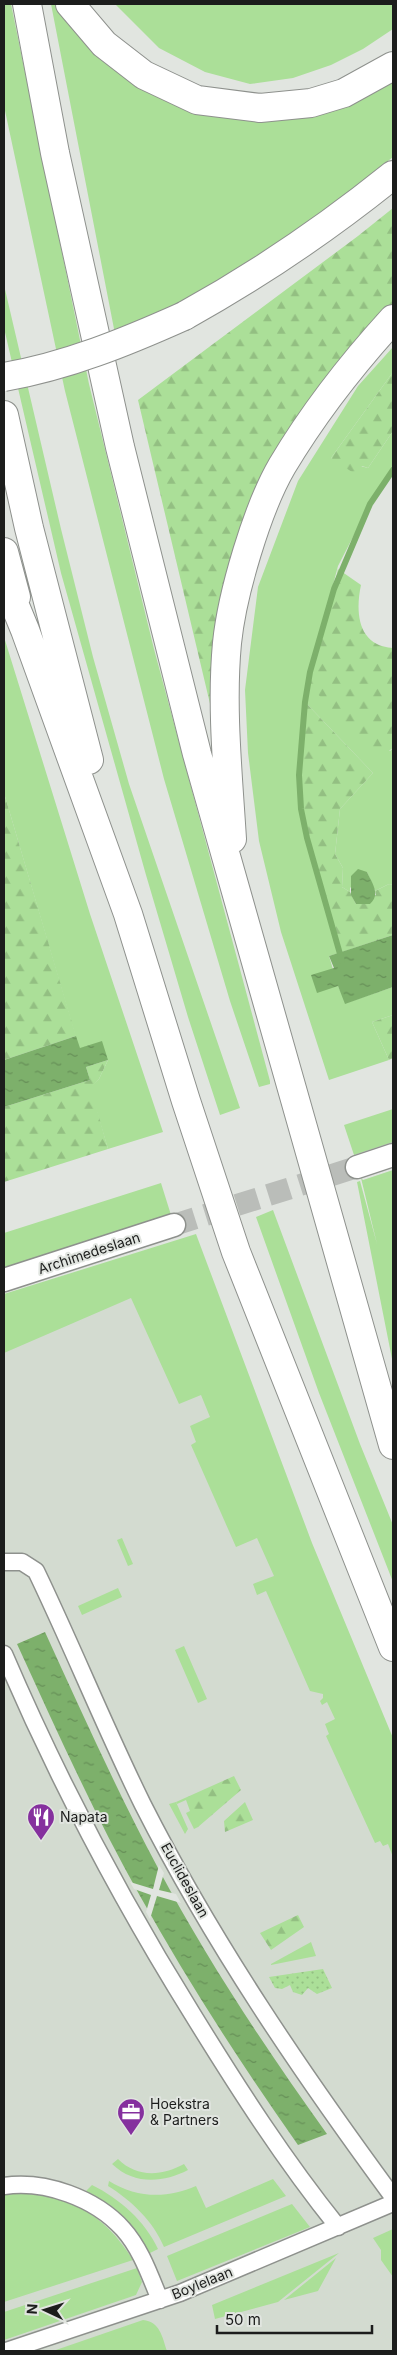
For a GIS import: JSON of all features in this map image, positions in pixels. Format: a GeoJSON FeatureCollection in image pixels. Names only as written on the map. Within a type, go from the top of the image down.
{"type":"FeatureCollection","features":[{"type":"Feature","properties":{"kind":"highway"},"geometry":{"type":"LineString","coordinates":[[27,4],[57,163],[120,447],[196,754],[393,1446]]}},
{"type":"Feature","properties":{"kind":"highway"},"geometry":{"type":"LineString","coordinates":[[70,4],[104,44],[144,75],[197,100],[260,108],[311,103],[344,93],[393,66]]}},
{"type":"Feature","properties":{"kind":"highway"},"geometry":{"type":"LineString","coordinates":[[4,377],[75,360],[130,340],[184,316],[252,278],[309,239],[393,175]]}},
{"type":"Feature","properties":{"kind":"highway"},"geometry":{"type":"LineString","coordinates":[[234,890],[225,704],[227,642],[238,586],[257,524],[281,467],[362,353],[393,319]]}},
{"type":"Feature","properties":{"kind":"highway"},"geometry":{"type":"LineString","coordinates":[[4,415],[29,528],[128,914],[186,1102],[236,1252],[393,1647]]}},
{"type":"Feature","properties":{"kind":"highway"},"geometry":{"type":"LineString","coordinates":[[4,552],[25,630]]}},
{"type":"Feature","properties":{"kind":"highway"},"geometry":{"type":"LineString","coordinates":[[4,579],[25,630],[128,914]]}},
{"type":"Feature","properties":{"kind":"main road"},"geometry":{"type":"LineString","coordinates":[[357,1167],[393,1156]]}},
{"type":"Feature","properties":{"kind":"main road","name":"Archimedeslaan"},"geometry":{"type":"LineString","coordinates":[[4,1280],[174,1226]]}},
{"type":"Feature","properties":{"kind":"street","name":"Euclideslaan"},"geometry":{"type":"LineString","coordinates":[[4,1562],[22,1562],[36,1571],[143,1805],[198,1904],[277,2032],[330,2111],[393,2197]]}},
{"type":"Feature","properties":{"kind":"street"},"geometry":{"type":"LineString","coordinates":[[4,1654],[54,1766],[143,1935],[237,2088],[308,2189],[338,2227]]}},
{"type":"Feature","properties":{"kind":"street"},"geometry":{"type":"LineString","coordinates":[[4,2186],[42,2186],[60,2191],[88,2203],[109,2216],[134,2244],[160,2300]]}},
{"type":"Feature","properties":{"kind":"street","name":"Boylelaan"},"geometry":{"type":"LineString","coordinates":[[6,2351],[160,2300],[393,2203]]}},
{"type":"Feature","properties":{"kind":"shaded area"},"geometry":{"type":"Polygon","coordinates":[[[172,1273],[393,1807],[393,2351],[4,2351],[4,1332],[172,1273]]]}},
{"type":"Feature","properties":{"kind":"green space"},"geometry":{"type":"Polygon","coordinates":[[[4,4],[11,4],[89,384],[154,649],[270,1081],[270,1084],[259,1087],[230,1001],[164,779],[65,391],[4,106],[4,4]]]}},
{"type":"Feature","properties":{"kind":"green space"},"geometry":{"type":"Polygon","coordinates":[[[51,4],[57,4],[205,112],[393,76],[393,157],[328,208],[260,256],[189,299],[115,334],[51,4]]]}},
{"type":"Feature","properties":{"kind":"green space"},"geometry":{"type":"Polygon","coordinates":[[[115,4],[393,4],[393,29],[363,49],[331,65],[293,78],[250,84],[205,72],[159,48],[115,4]]]}},
{"type":"Feature","properties":{"kind":"green space"},"geometry":{"type":"Polygon","coordinates":[[[393,208],[393,313],[272,470],[216,729],[138,400],[393,208]]]}},
{"type":"Feature","properties":{"kind":"green space"},"geometry":{"type":"Polygon","coordinates":[[[4,285],[93,657],[129,784],[240,1108],[220,1115],[188,1017],[146,875],[61,573],[4,328],[4,285]]]}},
{"type":"Feature","properties":{"kind":"green space"},"geometry":{"type":"Polygon","coordinates":[[[393,347],[393,372],[331,458],[368,468],[393,431],[393,468],[370,504],[338,566],[310,672],[390,751],[393,748],[393,885],[389,884],[375,891],[367,872],[350,888],[350,892],[342,887],[343,868],[335,854],[340,809],[373,773],[305,702],[302,714],[301,809],[339,953],[329,956],[338,986],[346,1003],[393,987],[393,1015],[372,1022],[389,1060],[329,1080],[281,932],[259,841],[248,753],[245,690],[258,587],[298,481],[358,386],[393,347]]]}},
{"type":"Feature","properties":{"kind":"green space"},"geometry":{"type":"Polygon","coordinates":[[[393,372],[393,431],[368,468],[362,466],[355,474],[331,458],[393,372]]]}},
{"type":"Feature","properties":{"kind":"green space"},"geometry":{"type":"Polygon","coordinates":[[[338,569],[361,585],[359,617],[366,635],[381,646],[393,648],[393,748],[384,754],[373,751],[308,684],[314,655],[338,569]]]}},
{"type":"Feature","properties":{"kind":"green space"},"geometry":{"type":"Polygon","coordinates":[[[4,637],[90,914],[163,1132],[108,1149],[90,1088],[99,1079],[108,1060],[79,1048],[4,793],[4,637]]]}},
{"type":"Feature","properties":{"kind":"green space"},"geometry":{"type":"Polygon","coordinates":[[[305,702],[373,773],[340,809],[335,854],[343,868],[342,887],[350,892],[356,904],[376,895],[375,891],[389,884],[393,885],[393,935],[339,953],[301,809],[299,775],[305,702]]]}},
{"type":"Feature","properties":{"kind":"green space"},"geometry":{"type":"Polygon","coordinates":[[[4,793],[76,1036],[4,1060],[4,793]]]}},
{"type":"Feature","properties":{"kind":"green space"},"geometry":{"type":"Polygon","coordinates":[[[393,1015],[393,1058],[389,1060],[372,1022],[393,1015]]]}},
{"type":"Feature","properties":{"kind":"green space"},"geometry":{"type":"Polygon","coordinates":[[[108,1060],[99,1079],[91,1088],[108,1149],[4,1182],[4,1107],[90,1080],[86,1067],[108,1060]]]}},
{"type":"Feature","properties":{"kind":"green space"},"geometry":{"type":"Polygon","coordinates":[[[393,1109],[393,1142],[354,1155],[344,1125],[393,1109]]]}},
{"type":"Feature","properties":{"kind":"green space"},"geometry":{"type":"Polygon","coordinates":[[[393,1170],[393,1364],[357,1182],[360,1181],[377,1244],[361,1178],[363,1180],[393,1170]]]}},
{"type":"Feature","properties":{"kind":"green space"},"geometry":{"type":"Polygon","coordinates":[[[161,1183],[171,1215],[4,1268],[4,1233],[161,1183]]]}},
{"type":"Feature","properties":{"kind":"green space"},"geometry":{"type":"Polygon","coordinates":[[[273,1210],[360,1444],[393,1525],[393,1582],[319,1393],[256,1217],[273,1210]]]}},
{"type":"Feature","properties":{"kind":"green space"},"geometry":{"type":"Polygon","coordinates":[[[196,1234],[312,1543],[393,1738],[393,1857],[388,1844],[383,1846],[380,1841],[375,1843],[326,1736],[329,1734],[325,1724],[335,1719],[327,1702],[322,1705],[320,1701],[323,1698],[323,1694],[310,1691],[266,1591],[257,1595],[253,1584],[274,1576],[257,1538],[236,1547],[191,1445],[196,1442],[190,1426],[210,1417],[201,1395],[179,1404],[131,1298],[4,1353],[4,1294],[196,1234]]]}},
{"type":"Feature","properties":{"kind":"green space"},"geometry":{"type":"Polygon","coordinates":[[[122,1538],[133,1564],[128,1566],[117,1540],[122,1538]]]}},
{"type":"Feature","properties":{"kind":"green space"},"geometry":{"type":"Polygon","coordinates":[[[118,1588],[122,1597],[82,1615],[78,1606],[118,1588]]]}},
{"type":"Feature","properties":{"kind":"green space"},"geometry":{"type":"Polygon","coordinates":[[[184,1646],[207,1699],[198,1703],[175,1650],[184,1646]]]}},
{"type":"Feature","properties":{"kind":"green space"},"geometry":{"type":"Polygon","coordinates":[[[234,1776],[241,1790],[194,1829],[186,1813],[190,1811],[186,1800],[177,1804],[176,1802],[234,1776]]]}},
{"type":"Feature","properties":{"kind":"green space"},"geometry":{"type":"Polygon","coordinates":[[[176,1802],[188,1829],[185,1834],[169,1804],[176,1802]]]}},
{"type":"Feature","properties":{"kind":"green space"},"geometry":{"type":"Polygon","coordinates":[[[245,1802],[253,1820],[225,1832],[224,1821],[245,1802]]]}},
{"type":"Feature","properties":{"kind":"green space"},"geometry":{"type":"Polygon","coordinates":[[[298,1915],[304,1927],[271,1950],[260,1933],[298,1915]]]}},
{"type":"Feature","properties":{"kind":"green space"},"geometry":{"type":"Polygon","coordinates":[[[311,1942],[316,1956],[271,1965],[271,1964],[311,1942]]]}},
{"type":"Feature","properties":{"kind":"green space"},"geometry":{"type":"Polygon","coordinates":[[[323,1969],[332,1988],[317,1994],[308,1988],[302,1995],[293,1992],[290,1985],[282,1989],[275,1988],[269,1977],[323,1969]]]}},
{"type":"Feature","properties":{"kind":"green space"},"geometry":{"type":"Polygon","coordinates":[[[118,2159],[125,2165],[141,2172],[158,2173],[184,2164],[188,2170],[169,2178],[139,2179],[121,2171],[112,2164],[118,2159]]]}},
{"type":"Feature","properties":{"kind":"green space"},"geometry":{"type":"Polygon","coordinates":[[[273,2179],[286,2196],[164,2247],[154,2229],[141,2212],[108,2186],[109,2181],[130,2191],[163,2195],[196,2186],[206,2208],[273,2179]]]}},
{"type":"Feature","properties":{"kind":"green space"},"geometry":{"type":"Polygon","coordinates":[[[92,2185],[112,2197],[131,2212],[146,2229],[158,2249],[148,2254],[85,2192],[92,2185]]]}},
{"type":"Feature","properties":{"kind":"green space"},"geometry":{"type":"Polygon","coordinates":[[[4,2194],[50,2197],[82,2209],[109,2229],[133,2260],[4,2302],[4,2194]]]}},
{"type":"Feature","properties":{"kind":"green space"},"geometry":{"type":"Polygon","coordinates":[[[292,2204],[310,2227],[177,2281],[167,2256],[292,2204]]]}},
{"type":"Feature","properties":{"kind":"green space"},"geometry":{"type":"Polygon","coordinates":[[[393,2229],[393,2277],[381,2260],[381,2250],[373,2238],[393,2229]]]}},
{"type":"Feature","properties":{"kind":"green space"},"geometry":{"type":"Polygon","coordinates":[[[339,2253],[278,2302],[215,2319],[212,2305],[339,2253]]]}},
{"type":"Feature","properties":{"kind":"green space"},"geometry":{"type":"Polygon","coordinates":[[[336,2258],[318,2291],[284,2300],[336,2258]]]}},
{"type":"Feature","properties":{"kind":"green space"},"geometry":{"type":"Polygon","coordinates":[[[137,2268],[142,2282],[136,2295],[4,2340],[4,2312],[137,2268]]]}},
{"type":"Feature","properties":{"kind":"green space"},"geometry":{"type":"Polygon","coordinates":[[[143,2320],[149,2321],[157,2327],[162,2335],[167,2351],[53,2351],[143,2320]]]}},
{"type":"Feature","properties":{"kind":"water"},"geometry":{"type":"Polygon","coordinates":[[[358,869],[367,872],[374,888],[375,896],[370,904],[356,904],[351,895],[351,876],[358,869]]]}},
{"type":"Feature","properties":{"kind":"water"},"geometry":{"type":"Polygon","coordinates":[[[393,935],[393,987],[345,1004],[338,986],[317,993],[311,975],[334,968],[329,956],[393,935]]]}},
{"type":"Feature","properties":{"kind":"water"},"geometry":{"type":"Polygon","coordinates":[[[76,1036],[80,1048],[102,1041],[108,1060],[86,1067],[90,1080],[4,1107],[4,1060],[76,1036]]]}},
{"type":"Feature","properties":{"kind":"water"},"geometry":{"type":"Polygon","coordinates":[[[45,1632],[114,1780],[177,1902],[238,2004],[327,2134],[298,2145],[216,2022],[140,1896],[91,1803],[17,1644],[45,1632]]]}},
{"type":"Feature","properties":{"kind":"pier"},"geometry":{"type":"Polygon","coordinates":[[[159,1865],[164,1873],[159,1890],[176,1894],[181,1903],[157,1896],[150,1919],[146,1912],[151,1895],[134,1889],[130,1882],[153,1889],[159,1865]]]}},
{"type":"Feature","properties":{"kind":"waterway"},"geometry":{"type":"LineString","coordinates":[[342,961],[307,838],[301,809],[299,775],[305,702],[310,672],[334,589],[370,504],[393,470]]}},
{"type":"Feature","properties":{"kind":"tunnel"},"geometry":{"type":"LineString","coordinates":[[174,1225],[357,1167]]}},
{"type":"Feature","properties":{"kind":"place","name":"Napata"},"geometry":{"type":"Point","coordinates":[41,1841]}},
{"type":"Feature","properties":{"kind":"place","name":"Hoekstra & Partners"},"geometry":{"type":"Point","coordinates":[131,2136]}}]}
